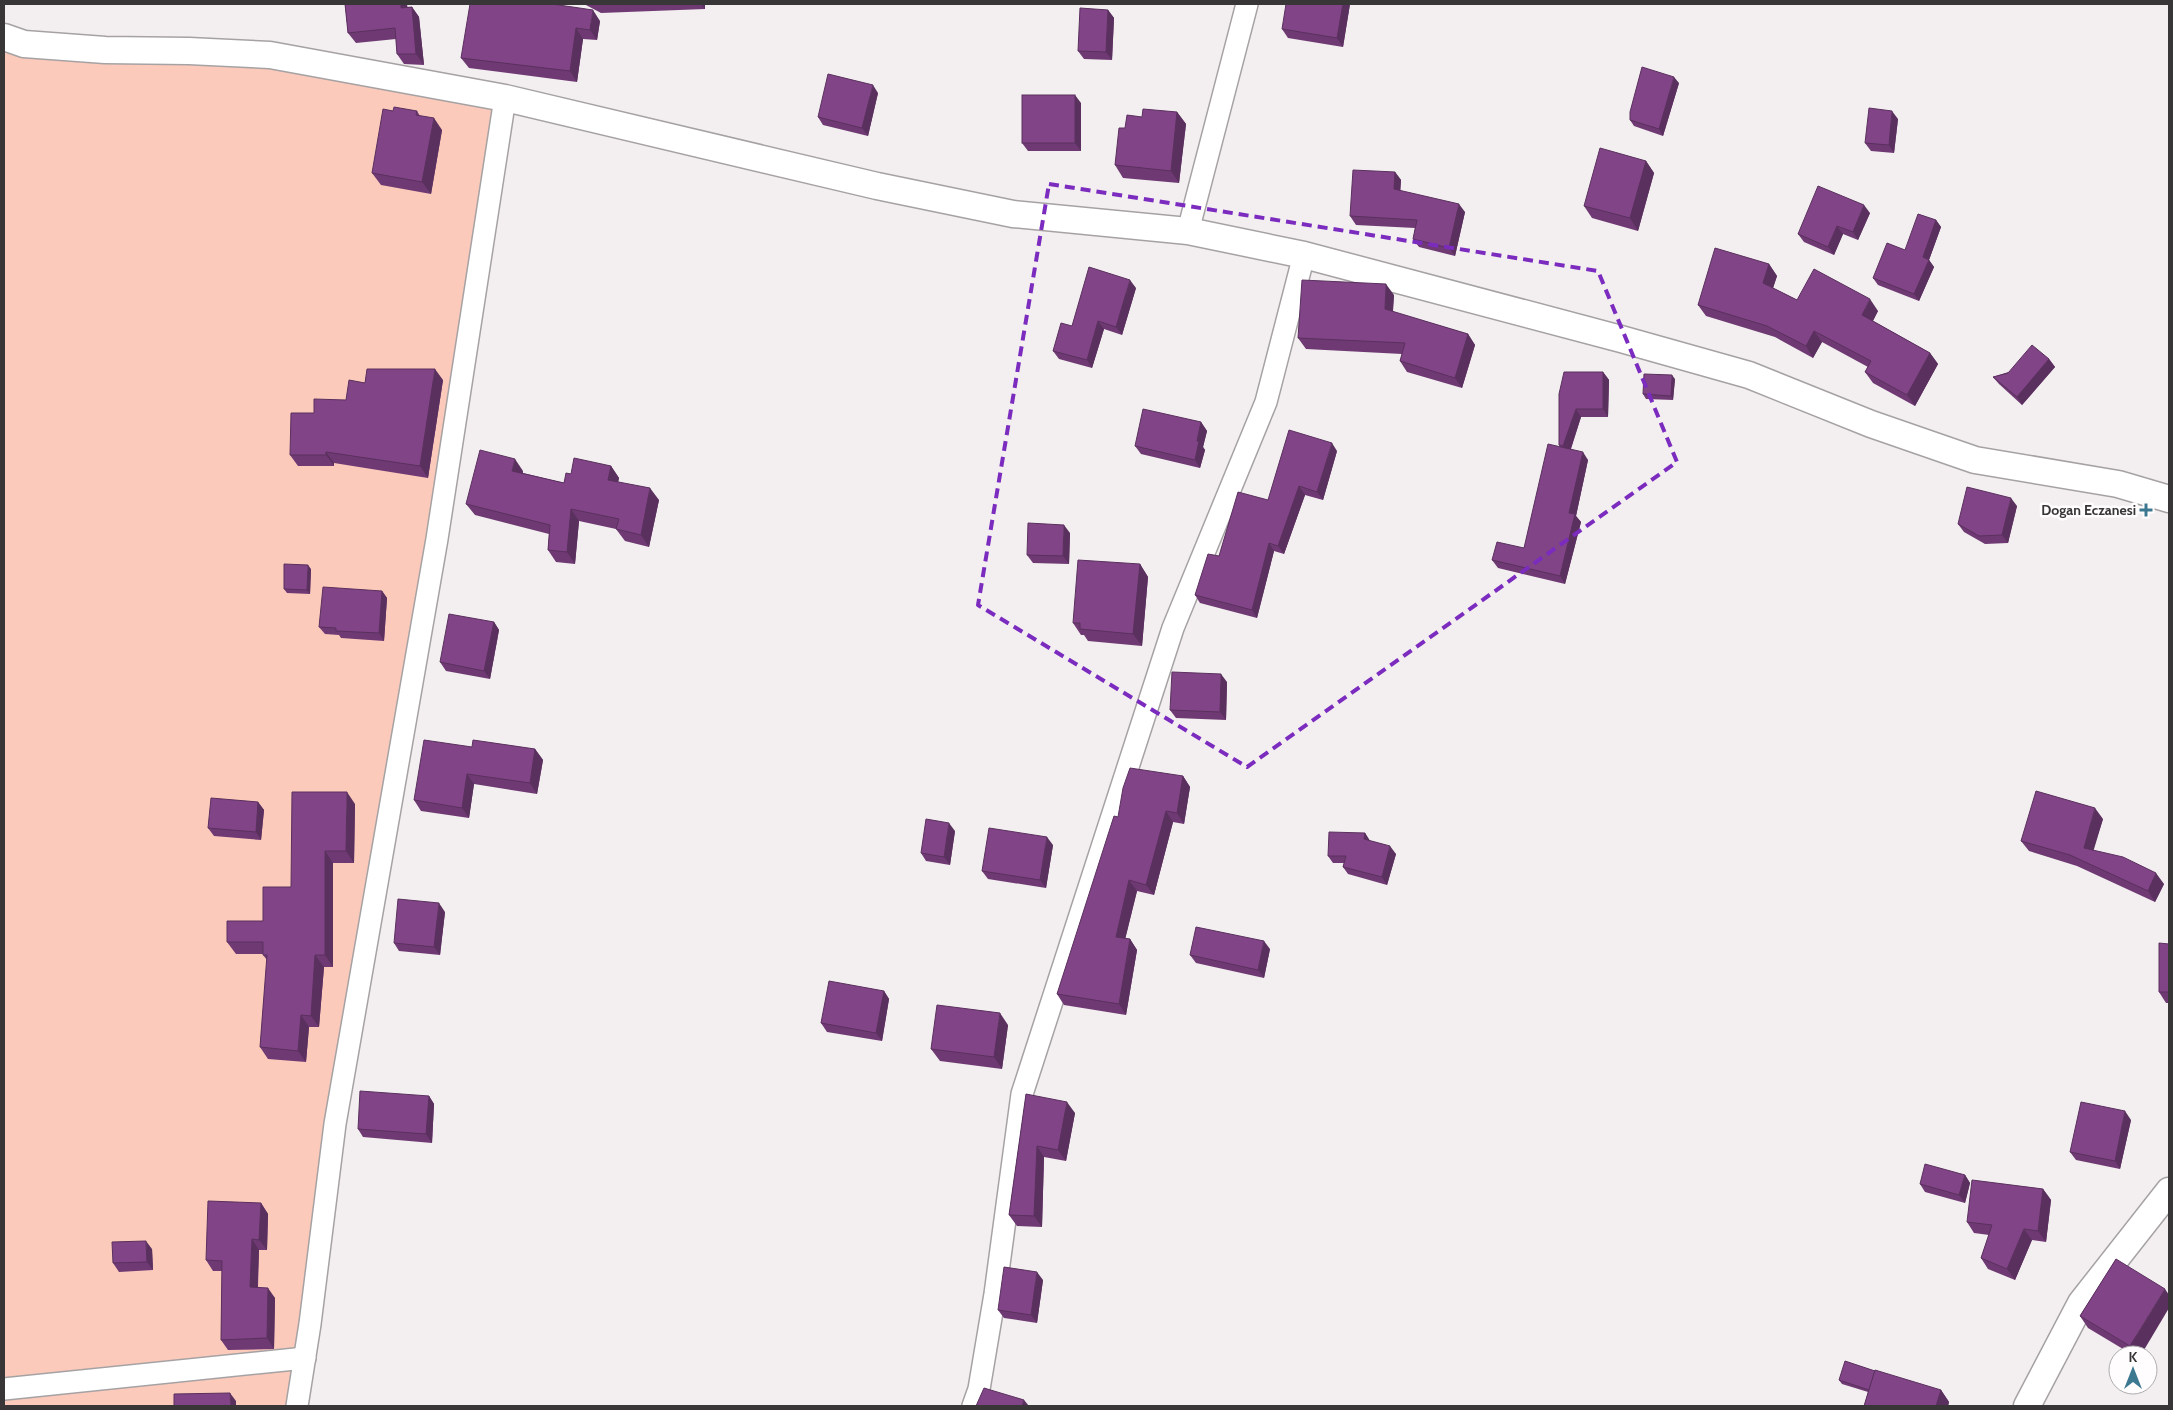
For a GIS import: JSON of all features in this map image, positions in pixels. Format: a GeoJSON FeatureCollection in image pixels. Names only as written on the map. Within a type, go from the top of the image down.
{"type":"FeatureCollection","features":[{"type":"Feature","properties":{"kind":"street"},"geometry":{"type":"LineString","coordinates":[[1188,231],[1247,4]]}},
{"type":"Feature","properties":{"kind":"street"},"geometry":{"type":"LineString","coordinates":[[4,37],[24,44],[105,50],[189,51],[270,55],[505,98],[868,184],[1013,214],[1188,231],[1304,255],[1749,375],[1871,424],[1975,460],[2118,484],[2169,499]]}},
{"type":"Feature","properties":{"kind":"street"},"geometry":{"type":"LineString","coordinates":[[297,1406],[335,1124],[437,539],[505,98]]}},
{"type":"Feature","properties":{"kind":"street"},"geometry":{"type":"LineString","coordinates":[[972,1406],[979,1389],[995,1294],[1022,1094],[1173,628],[1266,402],[1304,255]]}},
{"type":"Feature","properties":{"kind":"street"},"geometry":{"type":"LineString","coordinates":[[2027,1406],[2082,1303],[2169,1191]]}},
{"type":"Feature","properties":{"kind":"street"},"geometry":{"type":"LineString","coordinates":[[4,1389],[304,1358]]}},
{"type":"Feature","properties":{"kind":"highlighted area"},"geometry":{"type":"Polygon","coordinates":[[[1049,184],[1598,271],[1677,462],[1247,767],[978,605],[1049,184]]]}},
{"type":"Feature","properties":{"kind":"shaded area"},"geometry":{"type":"Polygon","coordinates":[[[4,29],[505,98],[301,1406],[4,1406],[4,29]]]}},
{"type":"Feature","properties":{"kind":"building"},"geometry":{"type":"Polygon","coordinates":[[[345,4],[401,4],[401,8],[412,7],[416,54],[397,54],[395,28],[348,33],[345,4]]]}},
{"type":"Feature","properties":{"kind":"building"},"geometry":{"type":"Polygon","coordinates":[[[470,4],[552,4],[593,10],[590,30],[576,28],[570,71],[461,58],[470,4]]]}},
{"type":"Feature","properties":{"kind":"building"},"geometry":{"type":"Polygon","coordinates":[[[1286,4],[1343,4],[1337,38],[1282,29],[1286,4]]]}},
{"type":"Feature","properties":{"kind":"building"},"geometry":{"type":"Polygon","coordinates":[[[1080,8],[1108,10],[1106,52],[1078,51],[1080,8]]]}},
{"type":"Feature","properties":{"kind":"building"},"geometry":{"type":"Polygon","coordinates":[[[1642,67],[1674,77],[1659,129],[1630,120],[1630,112],[1642,67]]]}},
{"type":"Feature","properties":{"kind":"building"},"geometry":{"type":"Polygon","coordinates":[[[828,74],[873,85],[862,128],[818,117],[828,74]]]}},
{"type":"Feature","properties":{"kind":"building"},"geometry":{"type":"Polygon","coordinates":[[[1022,95],[1075,95],[1075,143],[1022,143],[1022,95]]]}},
{"type":"Feature","properties":{"kind":"building"},"geometry":{"type":"Polygon","coordinates":[[[394,107],[417,111],[416,115],[434,118],[422,182],[372,173],[383,109],[393,111],[394,107]]]}},
{"type":"Feature","properties":{"kind":"building"},"geometry":{"type":"Polygon","coordinates":[[[1869,108],[1892,111],[1889,145],[1865,143],[1869,108]]]}},
{"type":"Feature","properties":{"kind":"building"},"geometry":{"type":"Polygon","coordinates":[[[1143,109],[1177,112],[1171,171],[1115,165],[1119,128],[1125,128],[1127,115],[1142,117],[1143,109]]]}},
{"type":"Feature","properties":{"kind":"building"},"geometry":{"type":"Polygon","coordinates":[[[1600,148],[1646,161],[1630,218],[1584,206],[1600,148]]]}},
{"type":"Feature","properties":{"kind":"building"},"geometry":{"type":"Polygon","coordinates":[[[1353,170],[1395,172],[1394,189],[1459,204],[1449,248],[1413,239],[1417,220],[1350,216],[1353,170]]]}},
{"type":"Feature","properties":{"kind":"building"},"geometry":{"type":"Polygon","coordinates":[[[1818,186],[1864,205],[1853,232],[1837,226],[1828,247],[1798,234],[1818,186]]]}},
{"type":"Feature","properties":{"kind":"building"},"geometry":{"type":"Polygon","coordinates":[[[1918,214],[1936,220],[1923,257],[1929,260],[1914,294],[1873,278],[1887,243],[1905,250],[1918,214]]]}},
{"type":"Feature","properties":{"kind":"building"},"geometry":{"type":"Polygon","coordinates":[[[1715,248],[1769,264],[1763,283],[1797,300],[1814,269],[1870,299],[1862,315],[1930,353],[1907,395],[1865,372],[1871,361],[1814,331],[1806,346],[1767,326],[1698,305],[1715,248]]]}},
{"type":"Feature","properties":{"kind":"building"},"geometry":{"type":"Polygon","coordinates":[[[1089,267],[1130,280],[1116,327],[1098,321],[1087,360],[1053,351],[1061,323],[1072,326],[1089,267]]]}},
{"type":"Feature","properties":{"kind":"building"},"geometry":{"type":"Polygon","coordinates":[[[1302,280],[1386,284],[1385,309],[1468,334],[1455,378],[1400,361],[1405,343],[1298,338],[1302,280]]]}},
{"type":"Feature","properties":{"kind":"building"},"geometry":{"type":"Polygon","coordinates":[[[2032,345],[2049,359],[2017,397],[1993,377],[2008,373],[2032,345]]]}},
{"type":"Feature","properties":{"kind":"building"},"geometry":{"type":"Polygon","coordinates":[[[367,369],[435,369],[420,466],[326,452],[326,455],[290,455],[291,413],[314,413],[314,399],[346,400],[349,380],[365,383],[367,369]]]}},
{"type":"Feature","properties":{"kind":"building"},"geometry":{"type":"Polygon","coordinates":[[[1564,372],[1603,372],[1603,409],[1576,409],[1563,446],[1559,445],[1559,394],[1564,372]]]}},
{"type":"Feature","properties":{"kind":"building"},"geometry":{"type":"Polygon","coordinates":[[[1644,374],[1672,375],[1671,396],[1643,394],[1644,374]]]}},
{"type":"Feature","properties":{"kind":"building"},"geometry":{"type":"Polygon","coordinates":[[[1143,409],[1201,422],[1195,460],[1135,446],[1143,409]]]}},
{"type":"Feature","properties":{"kind":"building"},"geometry":{"type":"Polygon","coordinates":[[[1289,430],[1332,443],[1317,492],[1299,486],[1278,546],[1269,543],[1252,610],[1195,595],[1208,554],[1219,556],[1238,492],[1268,500],[1289,430]]]}},
{"type":"Feature","properties":{"kind":"building"},"geometry":{"type":"Polygon","coordinates":[[[1548,444],[1583,452],[1569,513],[1575,514],[1560,576],[1492,560],[1497,542],[1524,548],[1548,444]]]}},
{"type":"Feature","properties":{"kind":"building"},"geometry":{"type":"Polygon","coordinates":[[[480,450],[515,459],[512,471],[564,483],[566,473],[571,474],[574,458],[611,466],[608,480],[650,488],[641,535],[616,529],[619,519],[571,509],[567,552],[548,550],[550,525],[466,504],[480,450]]]}},
{"type":"Feature","properties":{"kind":"building"},"geometry":{"type":"Polygon","coordinates":[[[1967,487],[2011,498],[2002,535],[1979,536],[1958,524],[1967,487]]]}},
{"type":"Feature","properties":{"kind":"building"},"geometry":{"type":"Polygon","coordinates":[[[1028,523],[1064,525],[1063,556],[1027,555],[1028,523]]]}},
{"type":"Feature","properties":{"kind":"building"},"geometry":{"type":"Polygon","coordinates":[[[1078,560],[1140,564],[1133,634],[1080,629],[1080,623],[1073,623],[1078,560]]]}},
{"type":"Feature","properties":{"kind":"building"},"geometry":{"type":"Polygon","coordinates":[[[284,564],[308,565],[307,590],[284,589],[284,564]]]}},
{"type":"Feature","properties":{"kind":"building"},"geometry":{"type":"Polygon","coordinates":[[[323,587],[382,591],[379,633],[336,631],[336,628],[319,627],[323,587]]]}},
{"type":"Feature","properties":{"kind":"building"},"geometry":{"type":"Polygon","coordinates":[[[449,614],[494,622],[484,671],[440,662],[449,614]]]}},
{"type":"Feature","properties":{"kind":"building"},"geometry":{"type":"Polygon","coordinates":[[[1172,672],[1221,674],[1220,712],[1170,710],[1172,672]]]}},
{"type":"Feature","properties":{"kind":"building"},"geometry":{"type":"Polygon","coordinates":[[[424,740],[472,747],[473,740],[535,749],[530,783],[467,774],[462,808],[414,800],[424,740]]]}},
{"type":"Feature","properties":{"kind":"building"},"geometry":{"type":"Polygon","coordinates":[[[1130,768],[1183,776],[1177,813],[1166,811],[1146,885],[1129,880],[1116,937],[1130,939],[1119,1004],[1057,994],[1114,816],[1118,817],[1123,788],[1130,768]]]}},
{"type":"Feature","properties":{"kind":"building"},"geometry":{"type":"Polygon","coordinates":[[[2036,791],[2095,808],[2084,848],[2123,857],[2156,873],[2148,891],[2070,855],[2021,841],[2036,791]]]}},
{"type":"Feature","properties":{"kind":"building"},"geometry":{"type":"Polygon","coordinates":[[[292,792],[347,792],[346,851],[325,851],[325,955],[315,955],[311,1016],[301,1015],[298,1051],[260,1047],[267,955],[263,955],[263,942],[227,942],[227,921],[263,921],[263,887],[291,887],[292,792]]]}},
{"type":"Feature","properties":{"kind":"building"},"geometry":{"type":"Polygon","coordinates":[[[211,798],[258,802],[256,832],[208,828],[211,798]]]}},
{"type":"Feature","properties":{"kind":"building"},"geometry":{"type":"Polygon","coordinates":[[[926,819],[949,823],[944,857],[921,853],[926,819]]]}},
{"type":"Feature","properties":{"kind":"building"},"geometry":{"type":"Polygon","coordinates":[[[989,828],[1047,837],[1040,880],[982,871],[989,828]]]}},
{"type":"Feature","properties":{"kind":"building"},"geometry":{"type":"Polygon","coordinates":[[[1329,832],[1365,833],[1364,839],[1390,846],[1382,877],[1343,867],[1346,856],[1328,856],[1329,832]]]}},
{"type":"Feature","properties":{"kind":"building"},"geometry":{"type":"Polygon","coordinates":[[[398,899],[439,903],[434,947],[394,943],[398,899]]]}},
{"type":"Feature","properties":{"kind":"building"},"geometry":{"type":"Polygon","coordinates":[[[1196,927],[1264,941],[1258,970],[1190,955],[1196,927]]]}},
{"type":"Feature","properties":{"kind":"building"},"geometry":{"type":"Polygon","coordinates":[[[2159,943],[2169,944],[2169,992],[2159,992],[2159,943]]]}},
{"type":"Feature","properties":{"kind":"building"},"geometry":{"type":"Polygon","coordinates":[[[829,981],[884,991],[876,1033],[821,1023],[829,981]]]}},
{"type":"Feature","properties":{"kind":"building"},"geometry":{"type":"Polygon","coordinates":[[[937,1005],[1000,1013],[994,1057],[931,1049],[937,1005]]]}},
{"type":"Feature","properties":{"kind":"building"},"geometry":{"type":"Polygon","coordinates":[[[360,1091],[429,1096],[426,1134],[358,1129],[360,1091]]]}},
{"type":"Feature","properties":{"kind":"building"},"geometry":{"type":"Polygon","coordinates":[[[1026,1094],[1067,1102],[1058,1150],[1037,1146],[1034,1216],[1009,1215],[1026,1094]]]}},
{"type":"Feature","properties":{"kind":"building"},"geometry":{"type":"Polygon","coordinates":[[[2081,1102],[2125,1111],[2115,1161],[2070,1152],[2081,1102]]]}},
{"type":"Feature","properties":{"kind":"building"},"geometry":{"type":"Polygon","coordinates":[[[1925,1164],[1965,1175],[1959,1195],[1920,1184],[1925,1164]]]}},
{"type":"Feature","properties":{"kind":"building"},"geometry":{"type":"Polygon","coordinates":[[[1972,1180],[2043,1189],[2038,1231],[2024,1229],[2007,1269],[1981,1258],[1992,1225],[1967,1222],[1972,1180]]]}},
{"type":"Feature","properties":{"kind":"building"},"geometry":{"type":"Polygon","coordinates":[[[208,1201],[261,1203],[259,1240],[252,1239],[250,1287],[268,1288],[267,1338],[221,1340],[222,1261],[206,1260],[208,1201]]]}},
{"type":"Feature","properties":{"kind":"building"},"geometry":{"type":"Polygon","coordinates":[[[146,1241],[147,1262],[113,1263],[112,1242],[146,1241]]]}},
{"type":"Feature","properties":{"kind":"building"},"geometry":{"type":"Polygon","coordinates":[[[2116,1259],[2165,1289],[2131,1345],[2080,1316],[2116,1259]]]}},
{"type":"Feature","properties":{"kind":"building"},"geometry":{"type":"Polygon","coordinates":[[[1004,1267],[1037,1272],[1031,1315],[998,1310],[1004,1267]]]}},
{"type":"Feature","properties":{"kind":"building"},"geometry":{"type":"Polygon","coordinates":[[[1845,1361],[1875,1371],[1869,1390],[1839,1380],[1845,1361]]]}},
{"type":"Feature","properties":{"kind":"building"},"geometry":{"type":"Polygon","coordinates":[[[1875,1370],[1941,1390],[1936,1406],[1864,1406],[1875,1370]]]}},
{"type":"Feature","properties":{"kind":"building"},"geometry":{"type":"Polygon","coordinates":[[[984,1388],[1024,1400],[1022,1406],[976,1406],[984,1388]]]}},
{"type":"Feature","properties":{"kind":"building"},"geometry":{"type":"Polygon","coordinates":[[[230,1393],[231,1406],[174,1406],[174,1394],[230,1393]]]}},
{"type":"Feature","properties":{"kind":"place","name":"Dogan Eczanesi"},"geometry":{"type":"Point","coordinates":[2146,510]}}]}
